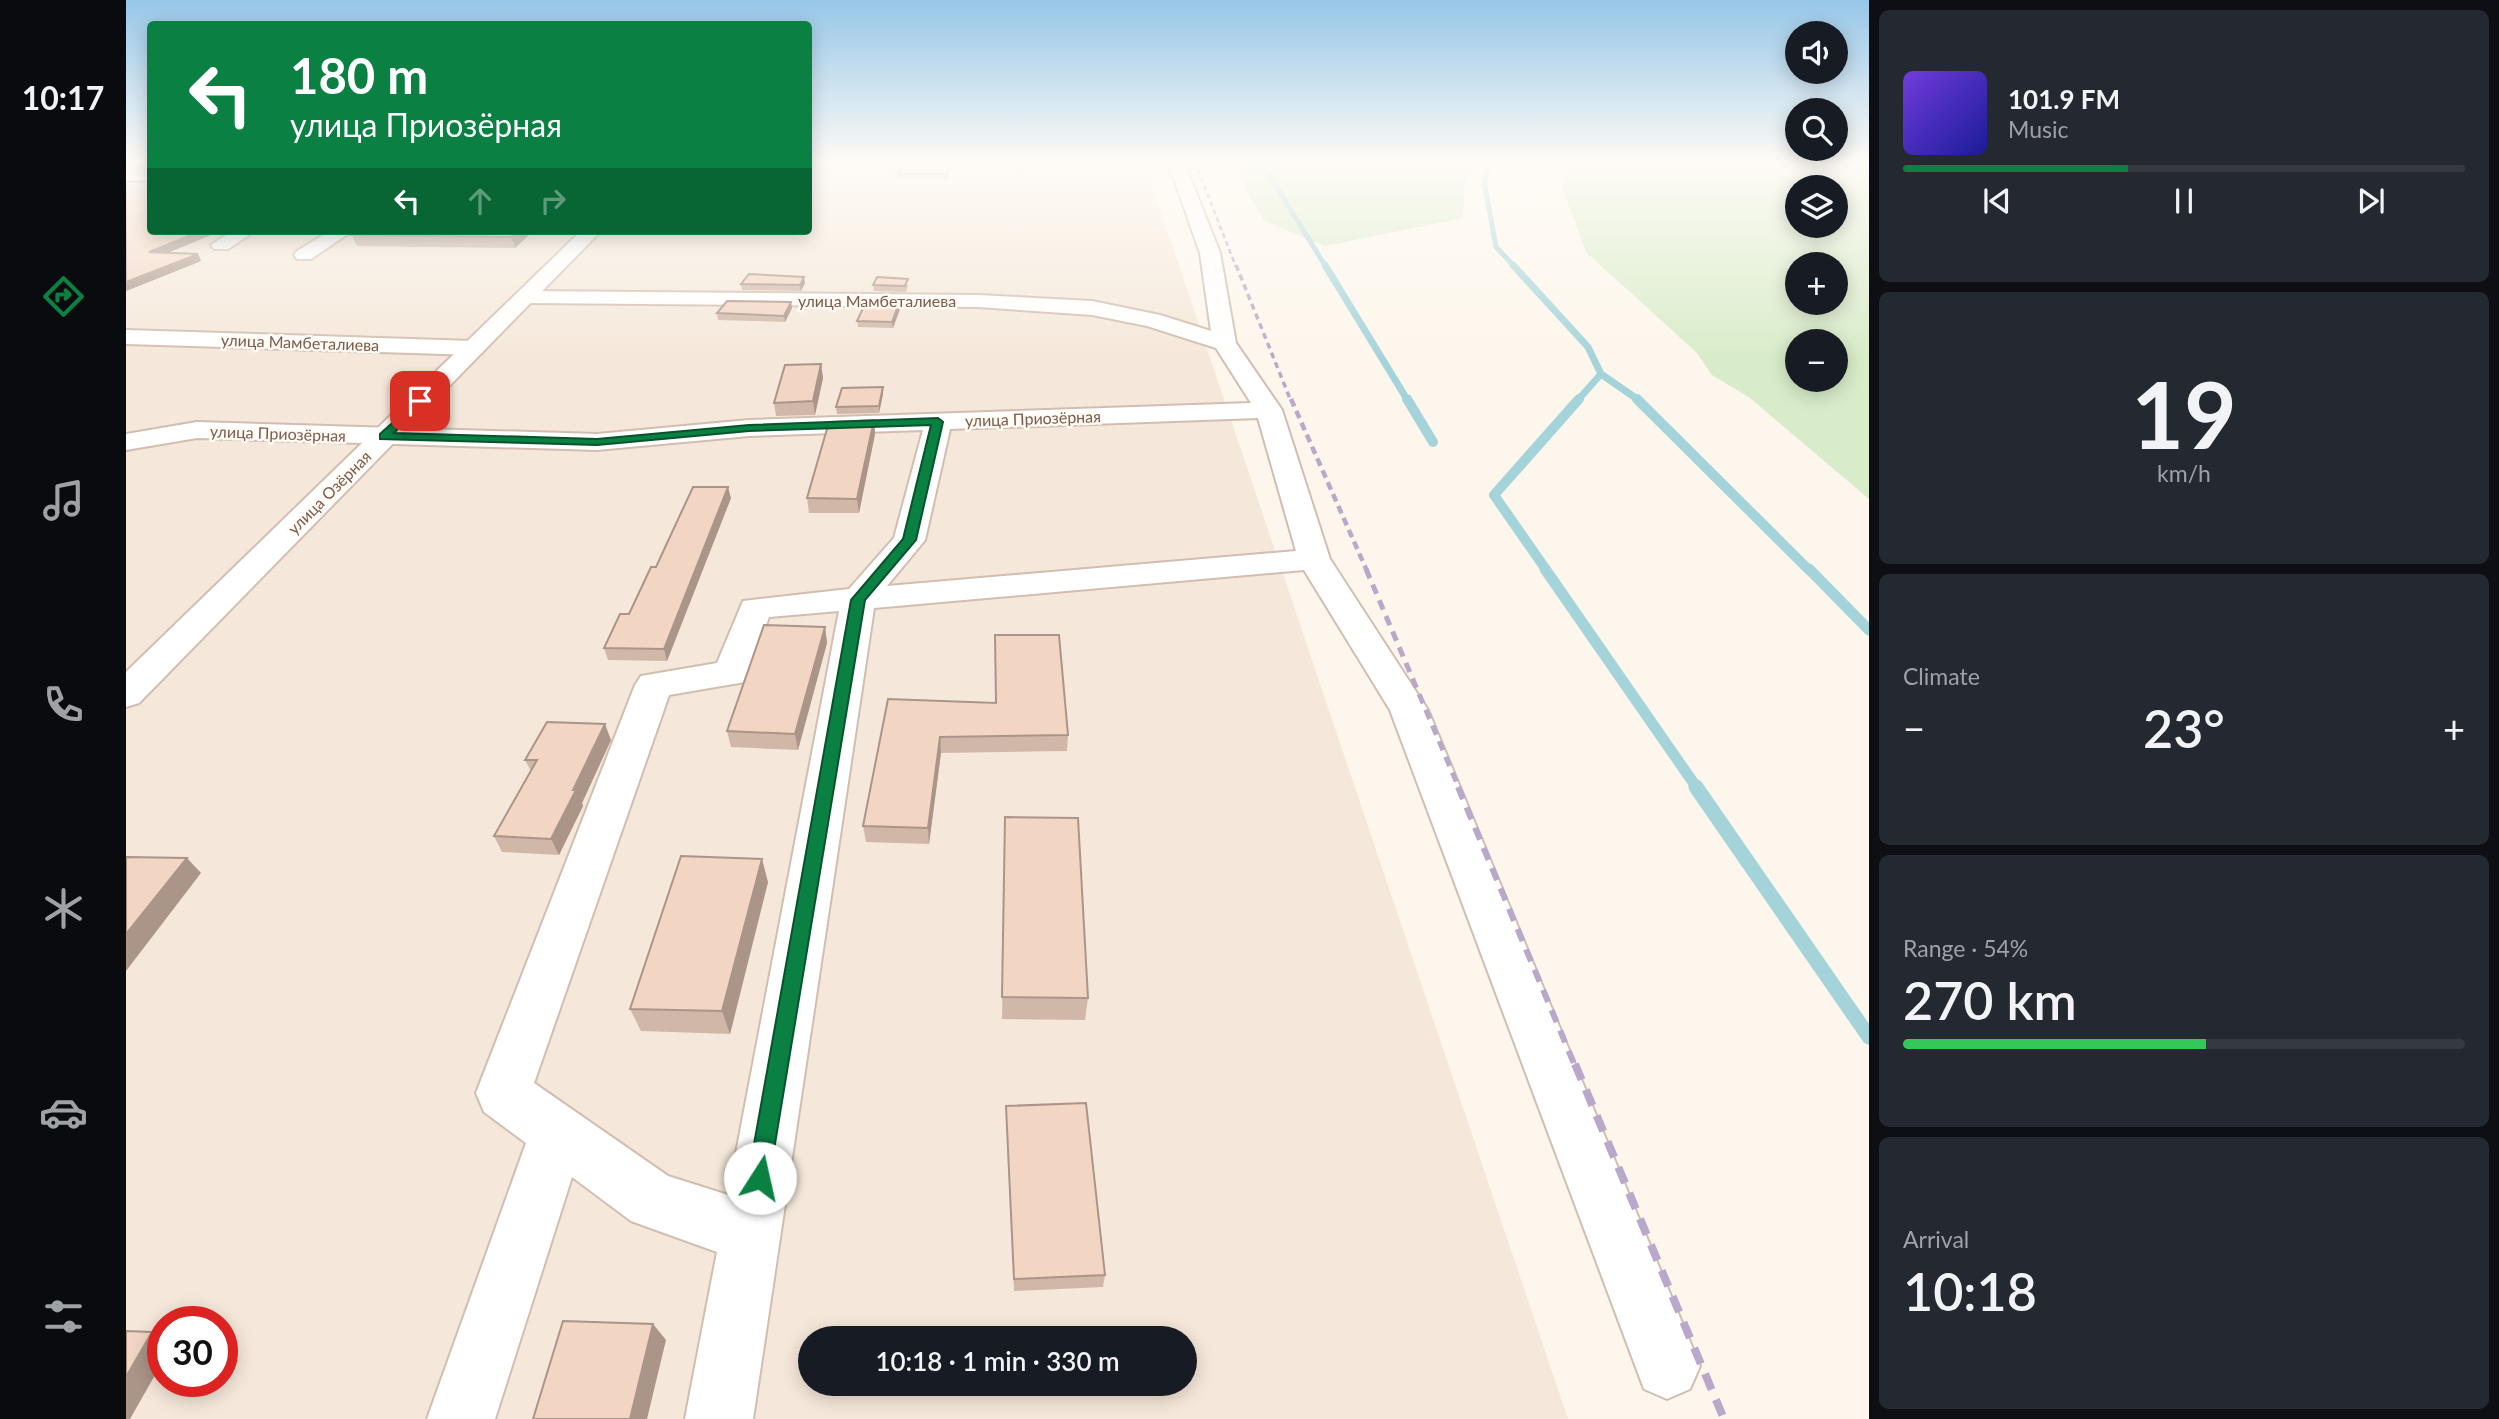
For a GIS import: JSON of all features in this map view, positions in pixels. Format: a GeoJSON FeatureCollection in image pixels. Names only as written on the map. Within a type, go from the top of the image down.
{"type":"FeatureCollection","features":[{"type":"Feature","properties":{"kind":"street"},"geometry":{"type":"LineString","coordinates":[[1201,228],[1210,253],[1224,343],[1269,410],[1314,559],[1409,710],[1667,1366]]}},
{"type":"Feature","properties":{"kind":"street"},"geometry":{"type":"LineString","coordinates":[[221,245],[239,235]]}},
{"type":"Feature","properties":{"kind":"street"},"geometry":{"type":"LineString","coordinates":[[304,254],[336,235]]}},
{"type":"Feature","properties":{"kind":"street","name":"улица Озёрная"},"geometry":{"type":"LineString","coordinates":[[126,694],[588,235]]}},
{"type":"Feature","properties":{"kind":"street","name":"улица Мамбеталиева"},"geometry":{"type":"LineString","coordinates":[[526,297],[978,300],[1092,308],[1152,320],[1224,343]]}},
{"type":"Feature","properties":{"kind":"street","name":"улица Мамбеталиева"},"geometry":{"type":"LineString","coordinates":[[126,337],[474,348]]}},
{"type":"Feature","properties":{"kind":"street","name":"улица Приозёрная"},"geometry":{"type":"LineString","coordinates":[[126,442],[197,430],[597,442],[749,428],[1269,410]]}},
{"type":"Feature","properties":{"kind":"street"},"geometry":{"type":"LineString","coordinates":[[719,1419],[858,600],[909,540],[938,422]]}},
{"type":"Feature","properties":{"kind":"street"},"geometry":{"type":"LineString","coordinates":[[750,1233],[652,1200],[503,1093],[653,685],[732,673],[755,608],[1314,559]]}},
{"type":"Feature","properties":{"kind":"street"},"geometry":{"type":"LineString","coordinates":[[461,1419],[558,1133]]}},
{"type":"Feature","properties":{"kind":"shaded area"},"geometry":{"type":"Polygon","coordinates":[[[126,228],[147,228],[147,235],[812,235],[812,228],[1166,228],[1568,1419],[126,1419],[126,228]]]}},
{"type":"Feature","properties":{"kind":"green space"},"geometry":{"type":"Polygon","coordinates":[[[1283,228],[1413,228],[1325,246],[1283,228]]]}},
{"type":"Feature","properties":{"kind":"green space"},"geometry":{"type":"Polygon","coordinates":[[[1577,228],[1785,228],[1785,238],[1848,238],[1848,228],[1869,228],[1869,499],[1750,398],[1712,375],[1697,353],[1586,252],[1577,228]]]}},
{"type":"Feature","properties":{"kind":"building"},"geometry":{"type":"Polygon","coordinates":[[[126,228],[147,228],[147,235],[191,235],[149,252],[198,254],[126,282],[126,228]]]}},
{"type":"Feature","properties":{"kind":"building"},"geometry":{"type":"Polygon","coordinates":[[[352,235],[513,235],[511,237],[352,235]]]}},
{"type":"Feature","properties":{"kind":"building"},"geometry":{"type":"Polygon","coordinates":[[[749,274],[804,277],[800,285],[741,284],[749,274]]]}},
{"type":"Feature","properties":{"kind":"building"},"geometry":{"type":"Polygon","coordinates":[[[877,277],[908,279],[905,286],[873,285],[877,277]]]}},
{"type":"Feature","properties":{"kind":"building"},"geometry":{"type":"Polygon","coordinates":[[[727,301],[791,302],[784,316],[717,313],[727,301]]]}},
{"type":"Feature","properties":{"kind":"building"},"geometry":{"type":"Polygon","coordinates":[[[866,302],[899,303],[892,322],[857,321],[866,302]]]}},
{"type":"Feature","properties":{"kind":"building"},"geometry":{"type":"Polygon","coordinates":[[[821,364],[813,401],[774,403],[785,365],[821,364]]]}},
{"type":"Feature","properties":{"kind":"building"},"geometry":{"type":"Polygon","coordinates":[[[883,387],[879,406],[836,407],[842,388],[883,387]]]}},
{"type":"Feature","properties":{"kind":"building"},"geometry":{"type":"Polygon","coordinates":[[[874,420],[857,499],[807,498],[829,422],[874,420]]]}},
{"type":"Feature","properties":{"kind":"building"},"geometry":{"type":"Polygon","coordinates":[[[693,487],[728,487],[664,649],[604,648],[620,614],[629,614],[651,567],[656,567],[693,487]]]}},
{"type":"Feature","properties":{"kind":"building"},"geometry":{"type":"Polygon","coordinates":[[[764,625],[825,627],[795,734],[727,731],[764,625]]]}},
{"type":"Feature","properties":{"kind":"building"},"geometry":{"type":"Polygon","coordinates":[[[995,635],[1059,635],[1068,735],[940,737],[928,828],[863,826],[888,699],[996,703],[995,635]]]}},
{"type":"Feature","properties":{"kind":"building"},"geometry":{"type":"Polygon","coordinates":[[[547,722],[605,724],[551,839],[494,836],[537,760],[525,760],[547,722]]]}},
{"type":"Feature","properties":{"kind":"building"},"geometry":{"type":"Polygon","coordinates":[[[1005,817],[1078,818],[1088,998],[1002,997],[1005,817]]]}},
{"type":"Feature","properties":{"kind":"building"},"geometry":{"type":"Polygon","coordinates":[[[681,856],[762,859],[722,1011],[630,1009],[681,856]]]}},
{"type":"Feature","properties":{"kind":"building"},"geometry":{"type":"Polygon","coordinates":[[[126,857],[187,858],[126,934],[126,857]]]}},
{"type":"Feature","properties":{"kind":"building"},"geometry":{"type":"Polygon","coordinates":[[[1086,1103],[1105,1275],[1014,1279],[1006,1106],[1086,1103]]]}},
{"type":"Feature","properties":{"kind":"building"},"geometry":{"type":"Polygon","coordinates":[[[563,1321],[653,1324],[630,1419],[533,1419],[563,1321]]]}},
{"type":"Feature","properties":{"kind":"building"},"geometry":{"type":"Polygon","coordinates":[[[126,1331],[147,1332],[147,1341],[126,1377],[126,1331]]]}},
{"type":"Feature","properties":{"kind":"waterway"},"geometry":{"type":"LineString","coordinates":[[1302,228],[1326,267]]}},
{"type":"Feature","properties":{"kind":"waterway"},"geometry":{"type":"LineString","coordinates":[[1493,228],[1496,247],[1515,267]]}},
{"type":"Feature","properties":{"kind":"waterway"},"geometry":{"type":"LineString","coordinates":[[1325,265],[1408,401]]}},
{"type":"Feature","properties":{"kind":"waterway"},"geometry":{"type":"LineString","coordinates":[[1513,265],[1588,347],[1601,374]]}},
{"type":"Feature","properties":{"kind":"waterway"},"geometry":{"type":"LineString","coordinates":[[1577,401],[1601,374]]}},
{"type":"Feature","properties":{"kind":"waterway"},"geometry":{"type":"LineString","coordinates":[[1601,374],[1640,401]]}},
{"type":"Feature","properties":{"kind":"waterway"},"geometry":{"type":"LineString","coordinates":[[1407,399],[1433,442]]}},
{"type":"Feature","properties":{"kind":"waterway"},"geometry":{"type":"LineString","coordinates":[[1547,571],[1494,495],[1579,399]]}},
{"type":"Feature","properties":{"kind":"waterway"},"geometry":{"type":"LineString","coordinates":[[1637,399],[1810,571]]}},
{"type":"Feature","properties":{"kind":"waterway"},"geometry":{"type":"LineString","coordinates":[[1545,569],[1697,788]]}},
{"type":"Feature","properties":{"kind":"waterway"},"geometry":{"type":"LineString","coordinates":[[1809,569],[1869,630]]}},
{"type":"Feature","properties":{"kind":"waterway"},"geometry":{"type":"LineString","coordinates":[[1696,787],[1869,1037]]}},
{"type":"Feature","properties":{"kind":"railway"},"geometry":{"type":"LineString","coordinates":[[1221,228],[1236,267]]}},
{"type":"Feature","properties":{"kind":"railway"},"geometry":{"type":"LineString","coordinates":[[1236,265],[1291,401]]}},
{"type":"Feature","properties":{"kind":"railway"},"geometry":{"type":"LineString","coordinates":[[1291,399],[1367,571]]}},
{"type":"Feature","properties":{"kind":"railway"},"geometry":{"type":"LineString","coordinates":[[1366,569],[1459,788]]}},
{"type":"Feature","properties":{"kind":"railway"},"geometry":{"type":"LineString","coordinates":[[1458,787],[1575,1066]]}},
{"type":"Feature","properties":{"kind":"railway"},"geometry":{"type":"LineString","coordinates":[[1575,1064],[1724,1419]]}},
{"type":"Feature","properties":{"kind":"route"},"geometry":{"type":"LineString","coordinates":[[420,401],[384,437],[597,442],[749,428],[938,422],[909,540],[858,600],[760,1178]]}}]}
